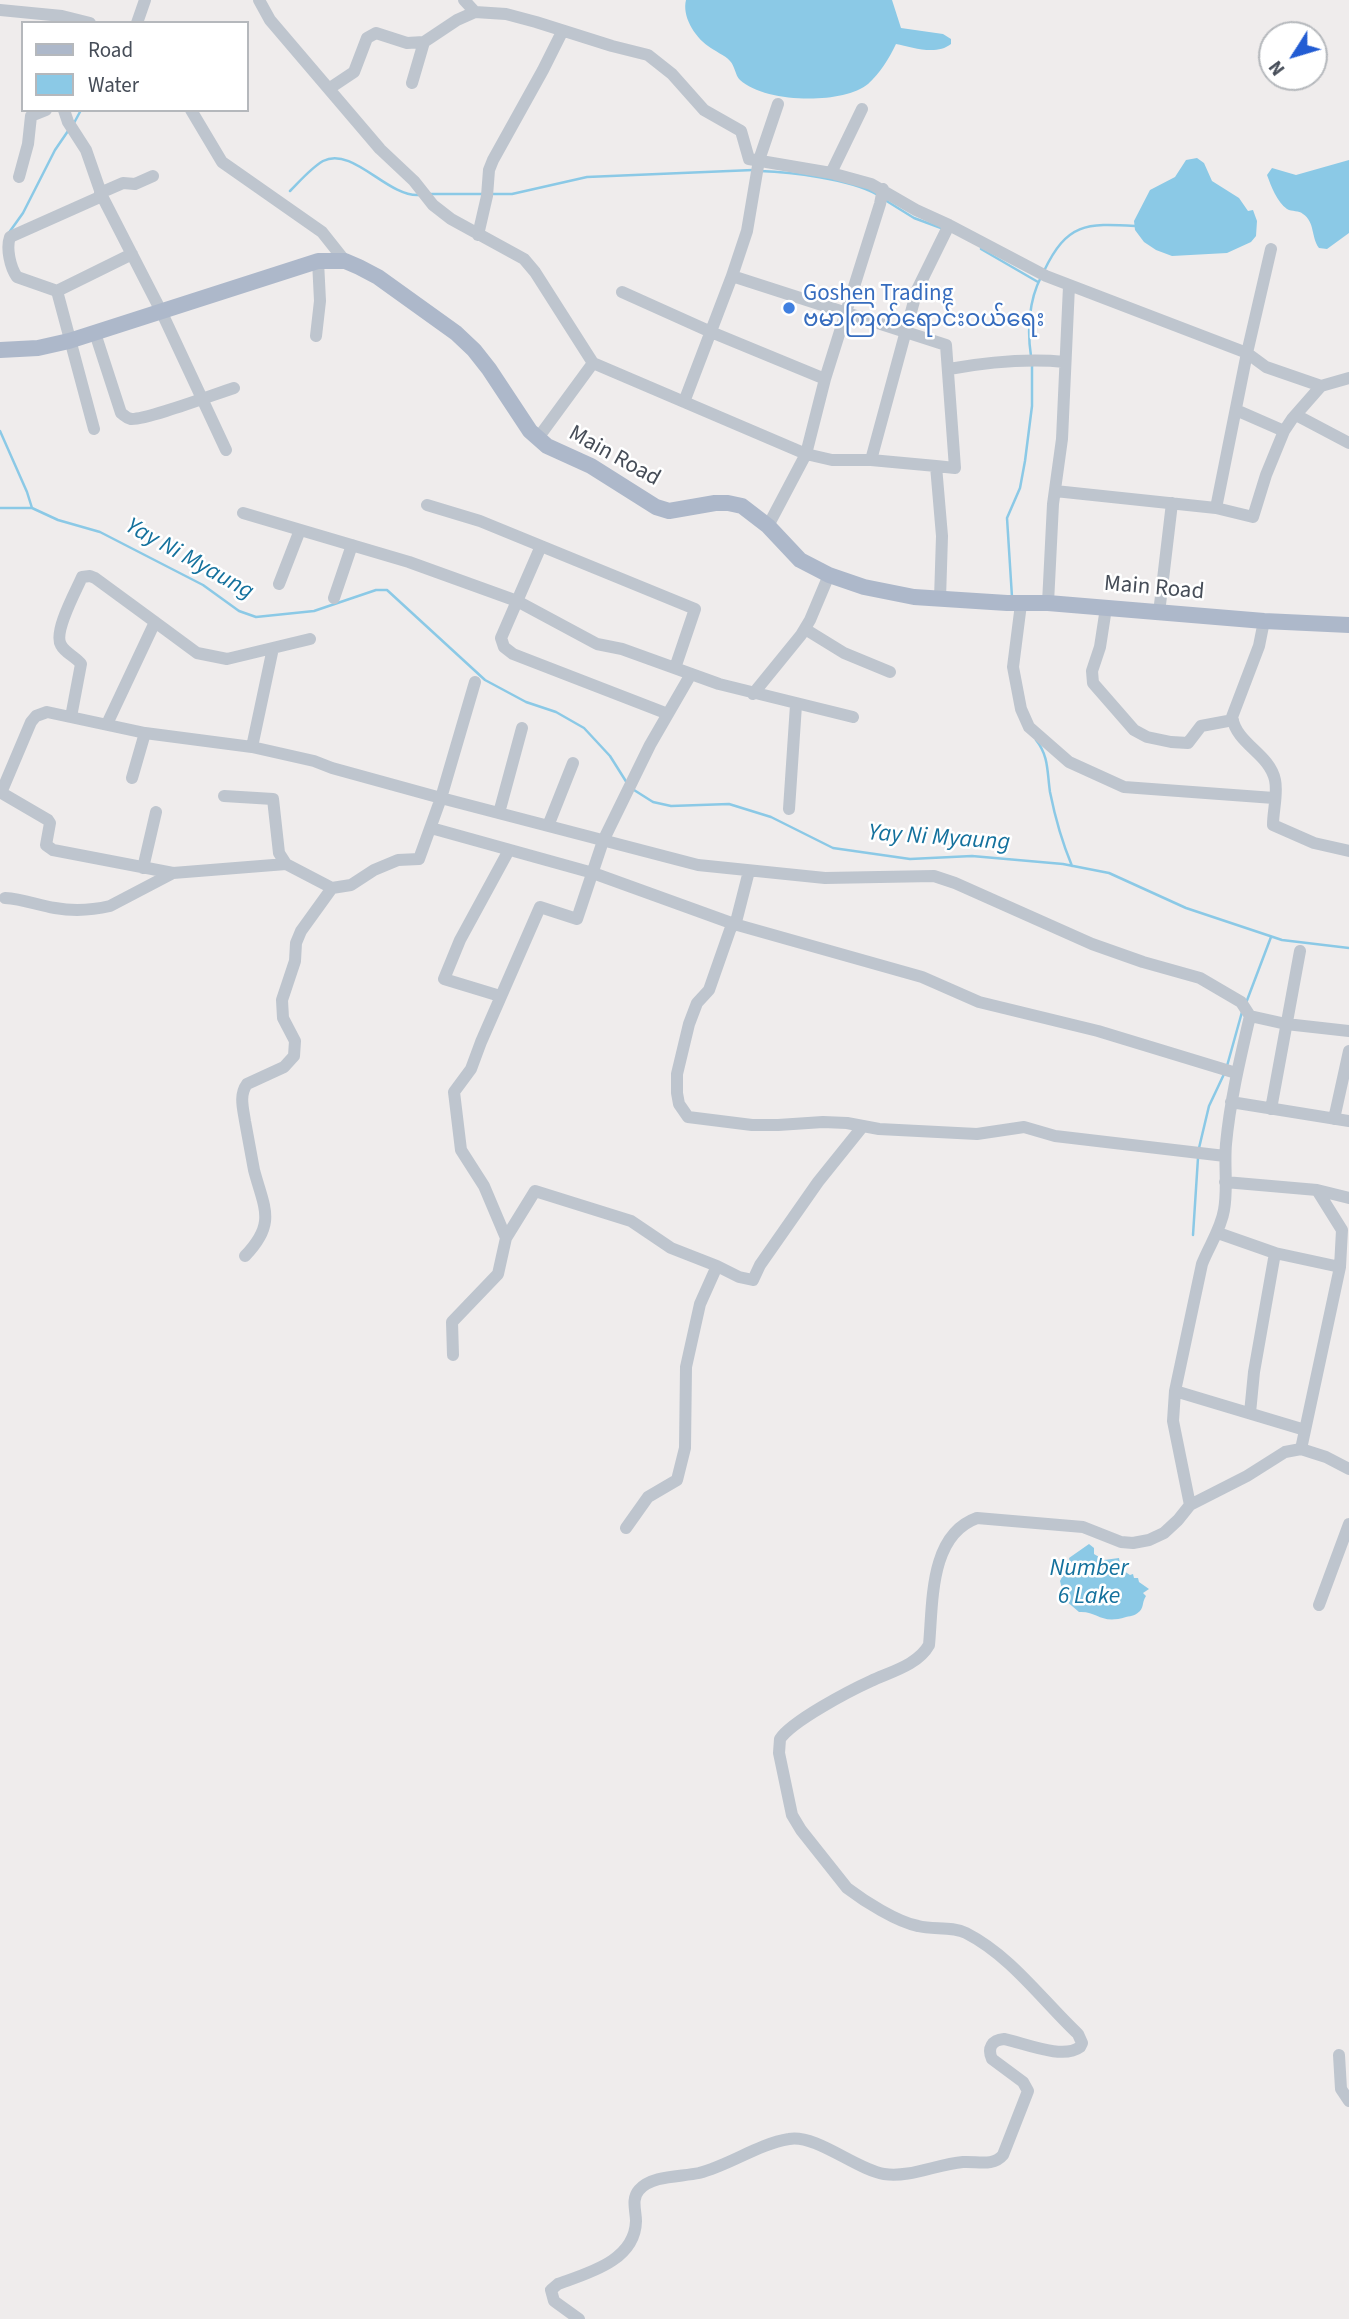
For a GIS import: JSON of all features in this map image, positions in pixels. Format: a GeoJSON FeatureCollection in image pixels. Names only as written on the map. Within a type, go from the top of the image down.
{"type":"FeatureCollection","features":[{"type":"Feature","properties":{"kind":"main road","name":"Main Road"},"geometry":{"type":"LineString","coordinates":[[0,350],[38,348],[69,341],[318,261],[345,261],[377,277],[474,350],[530,431],[559,453],[591,466],[656,507],[682,510],[729,503],[742,506],[768,526],[800,560],[829,575],[864,587],[914,597],[1021,604],[1048,603],[1264,621],[1349,625]]}},
{"type":"Feature","properties":{"kind":"street"},"geometry":{"type":"LineString","coordinates":[[137,0],[137,21]]}},
{"type":"Feature","properties":{"kind":"street"},"geometry":{"type":"LineString","coordinates":[[137,21],[144,9],[145,0]]}},
{"type":"Feature","properties":{"kind":"street"},"geometry":{"type":"LineString","coordinates":[[259,0],[270,20],[380,149],[426,195],[451,219],[524,259],[593,363],[806,454],[832,460],[871,460],[955,468],[946,345],[732,276]]}},
{"type":"Feature","properties":{"kind":"street"},"geometry":{"type":"LineString","coordinates":[[464,0],[475,12]]}},
{"type":"Feature","properties":{"kind":"street"},"geometry":{"type":"LineString","coordinates":[[0,10],[62,19]]}},
{"type":"Feature","properties":{"kind":"street"},"geometry":{"type":"LineString","coordinates":[[330,88],[354,72],[367,38],[371,35],[376,33],[407,43],[424,43],[457,19],[475,12],[506,14],[648,55],[672,74],[704,110],[741,131],[748,159],[758,167],[831,173],[916,210],[947,230],[1069,286],[1247,353],[1266,367],[1321,386]]}},
{"type":"Feature","properties":{"kind":"street"},"geometry":{"type":"LineString","coordinates":[[478,235],[493,160],[562,32]]}},
{"type":"Feature","properties":{"kind":"street"},"geometry":{"type":"LineString","coordinates":[[412,83],[424,43]]}},
{"type":"Feature","properties":{"kind":"street"},"geometry":{"type":"LineString","coordinates":[[684,402],[747,231],[758,167],[778,104]]}},
{"type":"Feature","properties":{"kind":"street"},"geometry":{"type":"LineString","coordinates":[[831,173],[862,109]]}},
{"type":"Feature","properties":{"kind":"street"},"geometry":{"type":"LineString","coordinates":[[19,177],[28,144],[30,116],[41,112]]}},
{"type":"Feature","properties":{"kind":"street"},"geometry":{"type":"LineString","coordinates":[[192,112],[222,162],[322,232],[345,261]]}},
{"type":"Feature","properties":{"kind":"street"},"geometry":{"type":"LineString","coordinates":[[69,122],[86,150],[101,195],[162,313],[226,450]]}},
{"type":"Feature","properties":{"kind":"street"},"geometry":{"type":"LineString","coordinates":[[132,254],[57,291],[17,277],[11,265],[8,242],[9,237],[123,183],[135,184],[153,176]]}},
{"type":"Feature","properties":{"kind":"street"},"geometry":{"type":"LineString","coordinates":[[768,526],[806,454],[825,379],[882,196]]}},
{"type":"Feature","properties":{"kind":"street"},"geometry":{"type":"LineString","coordinates":[[871,460],[904,331],[921,279],[947,230]]}},
{"type":"Feature","properties":{"kind":"street"},"geometry":{"type":"LineString","coordinates":[[1216,508],[1271,249]]}},
{"type":"Feature","properties":{"kind":"street"},"geometry":{"type":"LineString","coordinates":[[316,336],[320,302],[318,261]]}},
{"type":"Feature","properties":{"kind":"street"},"geometry":{"type":"LineString","coordinates":[[1048,603],[1055,491],[1062,439],[1069,286]]}},
{"type":"Feature","properties":{"kind":"street"},"geometry":{"type":"LineString","coordinates":[[57,291],[93,429]]}},
{"type":"Feature","properties":{"kind":"street"},"geometry":{"type":"LineString","coordinates":[[622,292],[825,379]]}},
{"type":"Feature","properties":{"kind":"street"},"geometry":{"type":"LineString","coordinates":[[95,333],[121,413],[131,419],[234,388]]}},
{"type":"Feature","properties":{"kind":"street"},"geometry":{"type":"LineString","coordinates":[[948,369],[996,361],[1031,359],[1065,362]]}},
{"type":"Feature","properties":{"kind":"street"},"geometry":{"type":"LineString","coordinates":[[538,438],[593,363]]}},
{"type":"Feature","properties":{"kind":"street"},"geometry":{"type":"LineString","coordinates":[[1055,491],[1216,508],[1253,517],[1284,431],[1321,386],[1349,378]]}},
{"type":"Feature","properties":{"kind":"street"},"geometry":{"type":"LineString","coordinates":[[1236,410],[1284,431]]}},
{"type":"Feature","properties":{"kind":"street"},"geometry":{"type":"LineString","coordinates":[[1296,415],[1349,443]]}},
{"type":"Feature","properties":{"kind":"street"},"geometry":{"type":"LineString","coordinates":[[936,466],[943,536],[940,599]]}},
{"type":"Feature","properties":{"kind":"street"},"geometry":{"type":"LineString","coordinates":[[1159,612],[1171,503]]}},
{"type":"Feature","properties":{"kind":"street"},"geometry":{"type":"LineString","coordinates":[[427,505],[480,521],[695,609],[675,668]]}},
{"type":"Feature","properties":{"kind":"street"},"geometry":{"type":"LineString","coordinates":[[243,513],[409,562],[517,601],[597,644],[622,649],[753,694],[853,717]]}},
{"type":"Feature","properties":{"kind":"street"},"geometry":{"type":"LineString","coordinates":[[279,584],[300,530]]}},
{"type":"Feature","properties":{"kind":"street"},"geometry":{"type":"LineString","coordinates":[[334,597],[352,545]]}},
{"type":"Feature","properties":{"kind":"street"},"geometry":{"type":"LineString","coordinates":[[541,545],[501,638],[504,646],[513,654],[668,714]]}},
{"type":"Feature","properties":{"kind":"street"},"geometry":{"type":"LineString","coordinates":[[753,694],[804,629],[829,575]]}},
{"type":"Feature","properties":{"kind":"street"},"geometry":{"type":"LineString","coordinates":[[71,716],[82,664],[64,649],[58,638],[82,577],[95,578],[197,653],[227,659],[310,639]]}},
{"type":"Feature","properties":{"kind":"street"},"geometry":{"type":"LineString","coordinates":[[1021,604],[1013,667],[1021,709],[1029,727],[1069,762],[1083,770],[1133,788],[1274,797]]}},
{"type":"Feature","properties":{"kind":"street"},"geometry":{"type":"LineString","coordinates":[[1106,608],[1100,647],[1092,671],[1093,682],[1134,730],[1147,737],[1188,743],[1201,726],[1233,720]]}},
{"type":"Feature","properties":{"kind":"street"},"geometry":{"type":"LineString","coordinates":[[1264,621],[1259,646],[1233,720],[1242,739],[1270,768],[1276,782],[1273,825],[1314,843],[1349,850]]}},
{"type":"Feature","properties":{"kind":"street"},"geometry":{"type":"LineString","coordinates":[[107,724],[155,622]]}},
{"type":"Feature","properties":{"kind":"street"},"geometry":{"type":"LineString","coordinates":[[804,629],[865,663],[890,672]]}},
{"type":"Feature","properties":{"kind":"street"},"geometry":{"type":"LineString","coordinates":[[252,747],[273,648]]}},
{"type":"Feature","properties":{"kind":"street"},"geometry":{"type":"LineString","coordinates":[[506,1238],[484,1185],[461,1150],[454,1092],[471,1069],[540,907],[578,919],[603,841],[630,783],[691,674]]}},
{"type":"Feature","properties":{"kind":"street"},"geometry":{"type":"LineString","coordinates":[[475,682],[441,798],[419,859],[398,860],[351,884],[332,888],[286,864],[173,873],[48,848],[48,820],[1,792],[32,722],[36,716],[47,712],[145,733],[252,747],[314,761],[441,798],[698,865],[825,878],[934,876],[1092,944],[1199,978],[1241,1002],[1250,1016],[1286,1024],[1349,1031]]}},
{"type":"Feature","properties":{"kind":"street"},"geometry":{"type":"LineString","coordinates":[[789,809],[796,705]]}},
{"type":"Feature","properties":{"kind":"street"},"geometry":{"type":"LineString","coordinates":[[499,813],[522,728]]}},
{"type":"Feature","properties":{"kind":"street"},"geometry":{"type":"LineString","coordinates":[[132,778],[145,733]]}},
{"type":"Feature","properties":{"kind":"street"},"geometry":{"type":"LineString","coordinates":[[548,826],[573,763]]}},
{"type":"Feature","properties":{"kind":"street"},"geometry":{"type":"LineString","coordinates":[[224,796],[273,799],[277,847],[286,864]]}},
{"type":"Feature","properties":{"kind":"street"},"geometry":{"type":"LineString","coordinates":[[143,868],[156,812]]}},
{"type":"Feature","properties":{"kind":"street"},"geometry":{"type":"LineString","coordinates":[[430,828],[593,873],[734,924],[922,977],[979,1002],[1098,1031],[1236,1073]]}},
{"type":"Feature","properties":{"kind":"street"},"geometry":{"type":"LineString","coordinates":[[500,996],[444,979],[460,940],[509,850]]}},
{"type":"Feature","properties":{"kind":"street"},"geometry":{"type":"LineString","coordinates":[[749,871],[734,924],[709,990],[697,1003],[677,1074],[677,1093],[688,1117],[751,1125],[823,1122],[879,1129],[976,1134],[1024,1127],[1055,1136],[1225,1156]]}},
{"type":"Feature","properties":{"kind":"street"},"geometry":{"type":"LineString","coordinates":[[5,898],[22,899],[55,908],[99,909],[110,906],[173,873]]}},
{"type":"Feature","properties":{"kind":"street"},"geometry":{"type":"LineString","coordinates":[[245,1256],[262,1236],[265,1212],[244,1112],[244,1088],[252,1080],[284,1068],[294,1056],[295,1041],[283,1018],[282,1000],[295,961],[296,943],[301,931],[332,888]]}},
{"type":"Feature","properties":{"kind":"street"},"geometry":{"type":"LineString","coordinates":[[1271,1109],[1300,951]]}},
{"type":"Feature","properties":{"kind":"street"},"geometry":{"type":"LineString","coordinates":[[1189,1505],[1174,1438],[1172,1421],[1175,1391],[1202,1264],[1217,1233],[1224,1210],[1225,1156],[1231,1102],[1250,1016]]}},
{"type":"Feature","properties":{"kind":"street"},"geometry":{"type":"LineString","coordinates":[[1334,1119],[1349,1051]]}},
{"type":"Feature","properties":{"kind":"street"},"geometry":{"type":"LineString","coordinates":[[1231,1102],[1349,1121]]}},
{"type":"Feature","properties":{"kind":"street"},"geometry":{"type":"LineString","coordinates":[[453,1355],[452,1322],[498,1274],[506,1238],[534,1191],[631,1221],[671,1248],[739,1277],[753,1280],[767,1254],[818,1182],[863,1126]]}},
{"type":"Feature","properties":{"kind":"street"},"geometry":{"type":"LineString","coordinates":[[1226,1182],[1317,1190],[1349,1198]]}},
{"type":"Feature","properties":{"kind":"street"},"geometry":{"type":"LineString","coordinates":[[1301,1449],[1340,1267],[1342,1230],[1317,1190]]}},
{"type":"Feature","properties":{"kind":"street"},"geometry":{"type":"LineString","coordinates":[[1217,1233],[1275,1253],[1340,1267]]}},
{"type":"Feature","properties":{"kind":"street"},"geometry":{"type":"LineString","coordinates":[[1250,1413],[1254,1372],[1275,1253]]}},
{"type":"Feature","properties":{"kind":"street"},"geometry":{"type":"LineString","coordinates":[[626,1528],[648,1497],[677,1480],[685,1448],[686,1367],[700,1304],[717,1266]]}},
{"type":"Feature","properties":{"kind":"street"},"geometry":{"type":"LineString","coordinates":[[1175,1391],[1305,1430]]}},
{"type":"Feature","properties":{"kind":"street"},"geometry":{"type":"LineString","coordinates":[[579,2319],[554,2301],[551,2290],[558,2284],[608,2263],[626,2248],[636,2227],[636,2193],[644,2185],[711,2169],[793,2138],[809,2142],[883,2174],[1000,2160],[1028,2091],[1023,2082],[992,2059],[991,2045],[994,2041],[1004,2039],[1037,2048],[1071,2052],[1080,2047],[1081,2039],[992,1948],[960,1930],[915,1926],[847,1888],[800,1830],[792,1815],[779,1753],[780,1739],[797,1724],[925,1652],[929,1645],[935,1578],[944,1549],[954,1531],[965,1522],[977,1518],[1083,1527],[1121,1542],[1133,1543],[1164,1533],[1189,1505],[1247,1476],[1284,1452],[1301,1449],[1326,1457],[1349,1469]]}},
{"type":"Feature","properties":{"kind":"street"},"geometry":{"type":"LineString","coordinates":[[1319,1605],[1349,1524]]}},
{"type":"Feature","properties":{"kind":"street"},"geometry":{"type":"LineString","coordinates":[[1339,2055],[1340,2089],[1349,2101]]}},
{"type":"Feature","properties":{"kind":"water"},"geometry":{"type":"Polygon","coordinates":[[[686,0],[892,0],[901,28],[943,34],[951,39],[951,44],[945,48],[931,50],[896,44],[876,75],[856,91],[823,98],[785,97],[752,88],[740,80],[730,61],[710,48],[694,31],[686,13],[686,0]]]}},
{"type":"Feature","properties":{"kind":"water"},"geometry":{"type":"Polygon","coordinates":[[[1197,158],[1204,163],[1212,181],[1239,198],[1248,211],[1253,210],[1257,221],[1256,236],[1251,242],[1227,253],[1172,256],[1144,242],[1135,230],[1134,221],[1150,190],[1175,177],[1186,160],[1197,158]]]}},
{"type":"Feature","properties":{"kind":"water"},"geometry":{"type":"Polygon","coordinates":[[[1349,160],[1349,233],[1327,249],[1319,248],[1307,217],[1283,206],[1267,175],[1272,168],[1296,175],[1349,160]]]}},
{"type":"Feature","properties":{"kind":"water","name":"Number 6 Lake"},"geometry":{"type":"Polygon","coordinates":[[[1089,1544],[1094,1548],[1094,1554],[1104,1560],[1119,1558],[1121,1569],[1133,1574],[1134,1578],[1138,1578],[1139,1582],[1149,1589],[1143,1593],[1146,1596],[1137,1613],[1117,1619],[1105,1619],[1091,1613],[1079,1612],[1065,1600],[1060,1581],[1067,1567],[1065,1562],[1070,1563],[1069,1558],[1089,1544]]]}},
{"type":"Feature","properties":{"kind":"waterway"},"geometry":{"type":"LineString","coordinates":[[74,123],[80,112]]}},
{"type":"Feature","properties":{"kind":"waterway"},"geometry":{"type":"LineString","coordinates":[[8,234],[23,213],[55,150],[68,131]]}},
{"type":"Feature","properties":{"kind":"waterway"},"geometry":{"type":"LineString","coordinates":[[290,191],[319,164],[334,158],[346,160],[395,188],[419,195]]}},
{"type":"Feature","properties":{"kind":"waterway"},"geometry":{"type":"LineString","coordinates":[[493,194],[512,194],[587,177],[753,170]]}},
{"type":"Feature","properties":{"kind":"waterway"},"geometry":{"type":"LineString","coordinates":[[760,171],[836,180],[876,194]]}},
{"type":"Feature","properties":{"kind":"waterway"},"geometry":{"type":"LineString","coordinates":[[430,194],[482,194]]}},
{"type":"Feature","properties":{"kind":"waterway"},"geometry":{"type":"LineString","coordinates":[[885,200],[914,218],[941,228]]}},
{"type":"Feature","properties":{"kind":"waterway"},"geometry":{"type":"LineString","coordinates":[[1044,271],[1061,243],[1080,229],[1103,225],[1135,226]]}},
{"type":"Feature","properties":{"kind":"waterway"},"geometry":{"type":"LineString","coordinates":[[981,249],[1038,282]]}},
{"type":"Feature","properties":{"kind":"waterway"},"geometry":{"type":"LineString","coordinates":[[1031,356],[1030,315],[1041,277]]}},
{"type":"Feature","properties":{"kind":"waterway"},"geometry":{"type":"LineString","coordinates":[[1012,597],[1007,518],[1020,488],[1025,461],[1032,406],[1032,366]]}},
{"type":"Feature","properties":{"kind":"waterway"},"geometry":{"type":"LineString","coordinates":[[0,431],[32,508]]}},
{"type":"Feature","properties":{"kind":"waterway","name":"Yay Ni Myaung"},"geometry":{"type":"LineString","coordinates":[[0,508],[32,508],[58,520],[100,532],[203,585],[239,611],[256,617],[314,611],[376,590],[387,590],[485,680],[526,702],[556,712],[584,728],[610,756],[627,783]]}},
{"type":"Feature","properties":{"kind":"waterway"},"geometry":{"type":"LineString","coordinates":[[1036,740],[1045,758],[1054,811],[1072,866]]}},
{"type":"Feature","properties":{"kind":"waterway","name":"Yay Ni Myaung"},"geometry":{"type":"LineString","coordinates":[[634,790],[653,802],[671,806],[729,804],[771,817],[833,848],[910,859],[972,856],[1063,864],[1109,873],[1186,908],[1282,940],[1349,948]]}},
{"type":"Feature","properties":{"kind":"waterway"},"geometry":{"type":"LineString","coordinates":[[1246,1003],[1271,937]]}},
{"type":"Feature","properties":{"kind":"waterway"},"geometry":{"type":"LineString","coordinates":[[1227,1066],[1242,1012]]}},
{"type":"Feature","properties":{"kind":"waterway"},"geometry":{"type":"LineString","coordinates":[[1199,1148],[1209,1106],[1225,1072]]}},
{"type":"Feature","properties":{"kind":"waterway"},"geometry":{"type":"LineString","coordinates":[[1193,1235],[1198,1158]]}},
{"type":"Feature","properties":{"kind":"place","name":"Goshen Trading ဗမာကြက်ရောင်းဝယ်ရေး"},"geometry":{"type":"Point","coordinates":[789,308]}}]}
